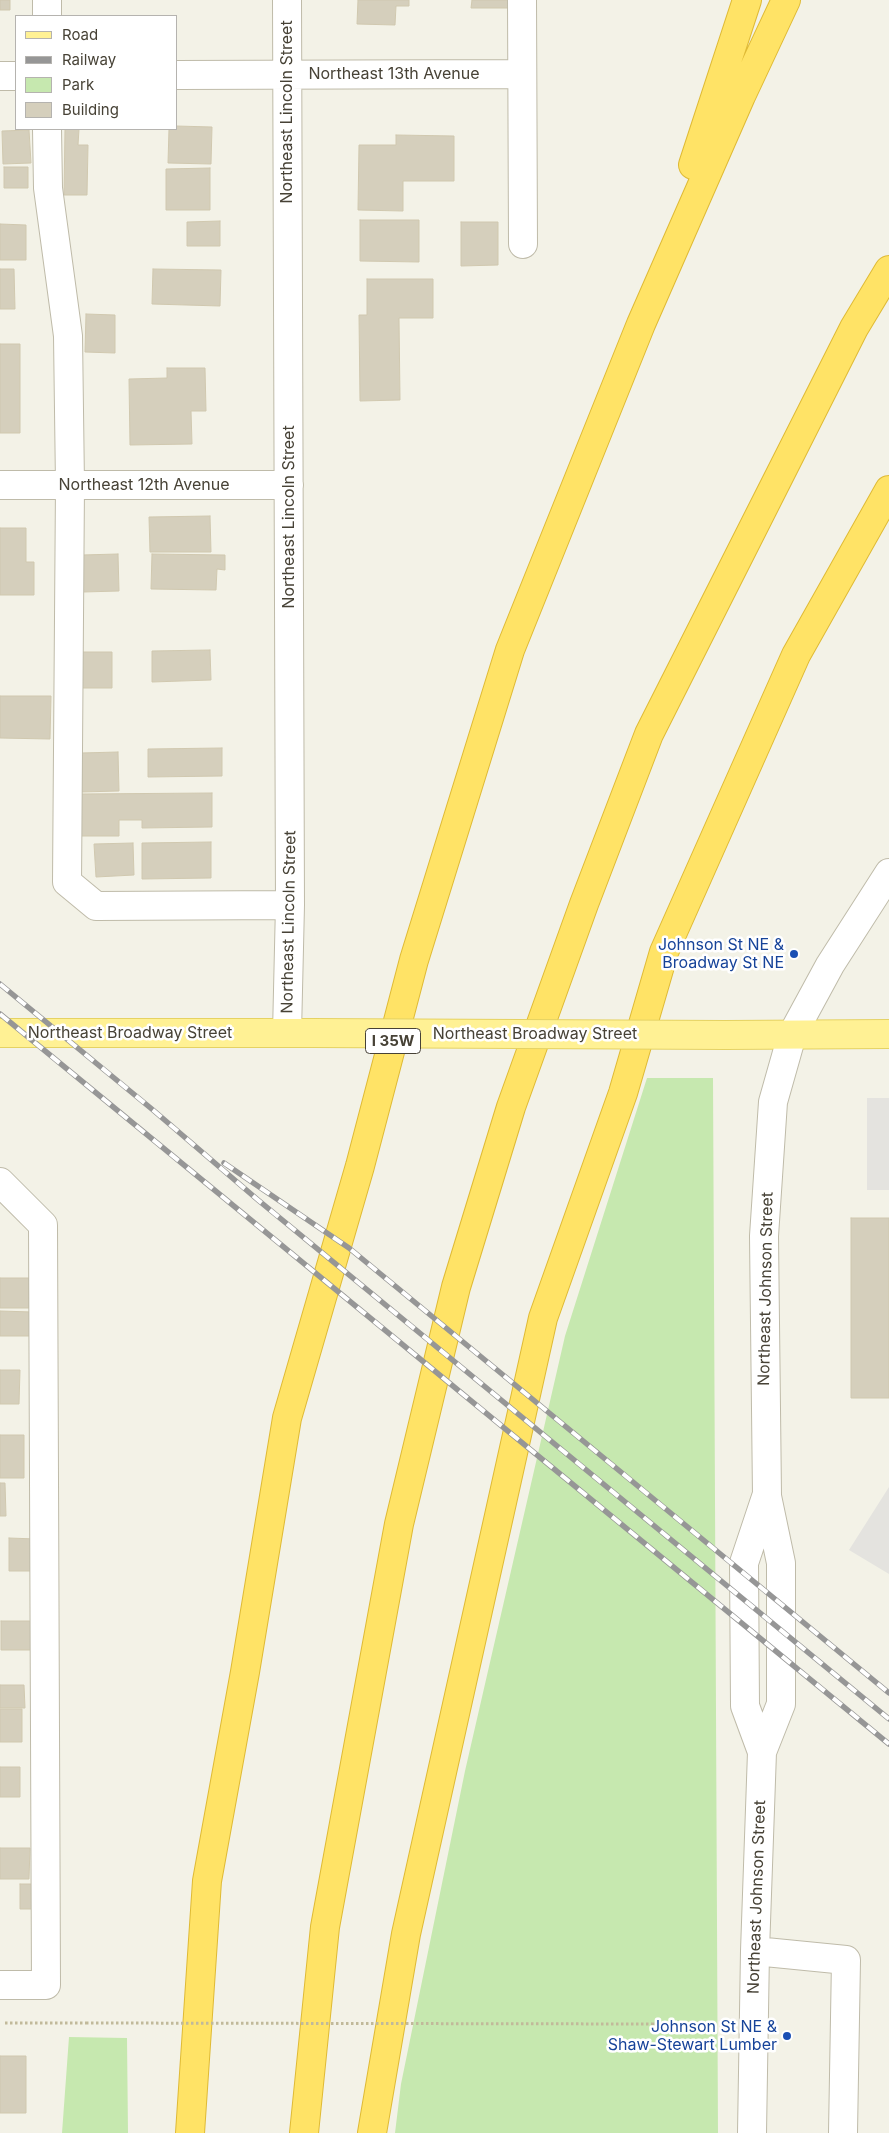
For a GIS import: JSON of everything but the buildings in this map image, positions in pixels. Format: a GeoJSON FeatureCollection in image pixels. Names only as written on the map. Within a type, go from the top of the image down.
{"type":"FeatureCollection","features":[{"type":"Feature","properties":{"kind":"highway"},"geometry":{"type":"LineString","coordinates":[[640,324],[747,0]]}},
{"type":"Feature","properties":{"kind":"highway","name":"I 35W"},"geometry":{"type":"LineString","coordinates":[[190,2133],[207,1882],[288,1418],[360,1166],[414,960],[510,650],[640,324],[729,122],[786,0]]}},
{"type":"Feature","properties":{"kind":"highway"},"geometry":{"type":"LineString","coordinates":[[304,2133],[324,1927],[398,1524],[456,1288],[511,1107],[584,904],[650,734],[854,328],[889,270]]}},
{"type":"Feature","properties":{"kind":"highway"},"geometry":{"type":"LineString","coordinates":[[372,2133],[406,1934],[543,1318],[623,1093],[664,952],[796,656],[889,490]]}},
{"type":"Feature","properties":{"kind":"main road","name":"Northeast Broadway Street"},"geometry":{"type":"LineString","coordinates":[[0,1033],[725,1036],[889,1034]]}},
{"type":"Feature","properties":{"kind":"street"},"geometry":{"type":"LineString","coordinates":[[47,0],[47,15]]}},
{"type":"Feature","properties":{"kind":"street","name":"Northeast Lincoln Street"},"geometry":{"type":"LineString","coordinates":[[287,0],[290,905],[301,1033]]}},
{"type":"Feature","properties":{"kind":"street"},"geometry":{"type":"LineString","coordinates":[[522,0],[523,244]]}},
{"type":"Feature","properties":{"kind":"street","name":"Northeast 13th Avenue"},"geometry":{"type":"LineString","coordinates":[[178,75],[522,74]]}},
{"type":"Feature","properties":{"kind":"street"},"geometry":{"type":"LineString","coordinates":[[0,76],[15,76]]}},
{"type":"Feature","properties":{"kind":"street"},"geometry":{"type":"LineString","coordinates":[[47,130],[48,188],[68,336],[70,485],[67,882],[96,906],[290,905]]}},
{"type":"Feature","properties":{"kind":"street","name":"Northeast 12th Avenue"},"geometry":{"type":"LineString","coordinates":[[0,485],[289,485]]}},
{"type":"Feature","properties":{"kind":"street","name":"Northeast Johnson Street"},"geometry":{"type":"LineString","coordinates":[[752,2133],[755,1950],[762,1752],[781,1704],[781,1563],[766,1496],[764,1236],[773,1102],[792,1035],[830,965],[889,873]]}},
{"type":"Feature","properties":{"kind":"street"},"geometry":{"type":"LineString","coordinates":[[0,1182],[43,1225],[46,1985],[0,1985]]}},
{"type":"Feature","properties":{"kind":"street","name":"Northeast Johnson Street"},"geometry":{"type":"LineString","coordinates":[[762,1752],[745,1706],[744,1563],[766,1496]]}},
{"type":"Feature","properties":{"kind":"street"},"geometry":{"type":"LineString","coordinates":[[755,1950],[846,1960],[844,2133]]}},
{"type":"Feature","properties":{"kind":"path"},"geometry":{"type":"LineString","coordinates":[[5,2023],[704,2023]]}},
{"type":"Feature","properties":{"kind":"green space"},"geometry":{"type":"Polygon","coordinates":[[[647,1078],[713,1078],[718,2133],[395,2133],[401,2084],[465,1771],[565,1336],[647,1078]]]}},
{"type":"Feature","properties":{"kind":"green space"},"geometry":{"type":"Polygon","coordinates":[[[69,2037],[127,2038],[128,2133],[62,2133],[69,2037]]]}},
{"type":"Feature","properties":{"kind":"shaded area"},"geometry":{"type":"Polygon","coordinates":[[[867,1098],[889,1098],[889,1190],[867,1190],[867,1098]]]}},
{"type":"Feature","properties":{"kind":"shaded area"},"geometry":{"type":"Polygon","coordinates":[[[889,1487],[889,1574],[849,1550],[889,1487]]]}},
{"type":"Feature","properties":{"kind":"railway"},"geometry":{"type":"LineString","coordinates":[[0,984],[153,1110],[258,1200],[889,1719]]}},
{"type":"Feature","properties":{"kind":"railway"},"geometry":{"type":"LineString","coordinates":[[0,1014],[889,1744]]}},
{"type":"Feature","properties":{"kind":"railway"},"geometry":{"type":"LineString","coordinates":[[224,1163],[349,1248],[889,1693]]}},
{"type":"Feature","properties":{"kind":"place","name":"Johnson St NE & Broadway St NE"},"geometry":{"type":"Point","coordinates":[794,954]}},
{"type":"Feature","properties":{"kind":"place","name":"Johnson St NE & Shaw-Stewart Lumber"},"geometry":{"type":"Point","coordinates":[787,2036]}}]}
